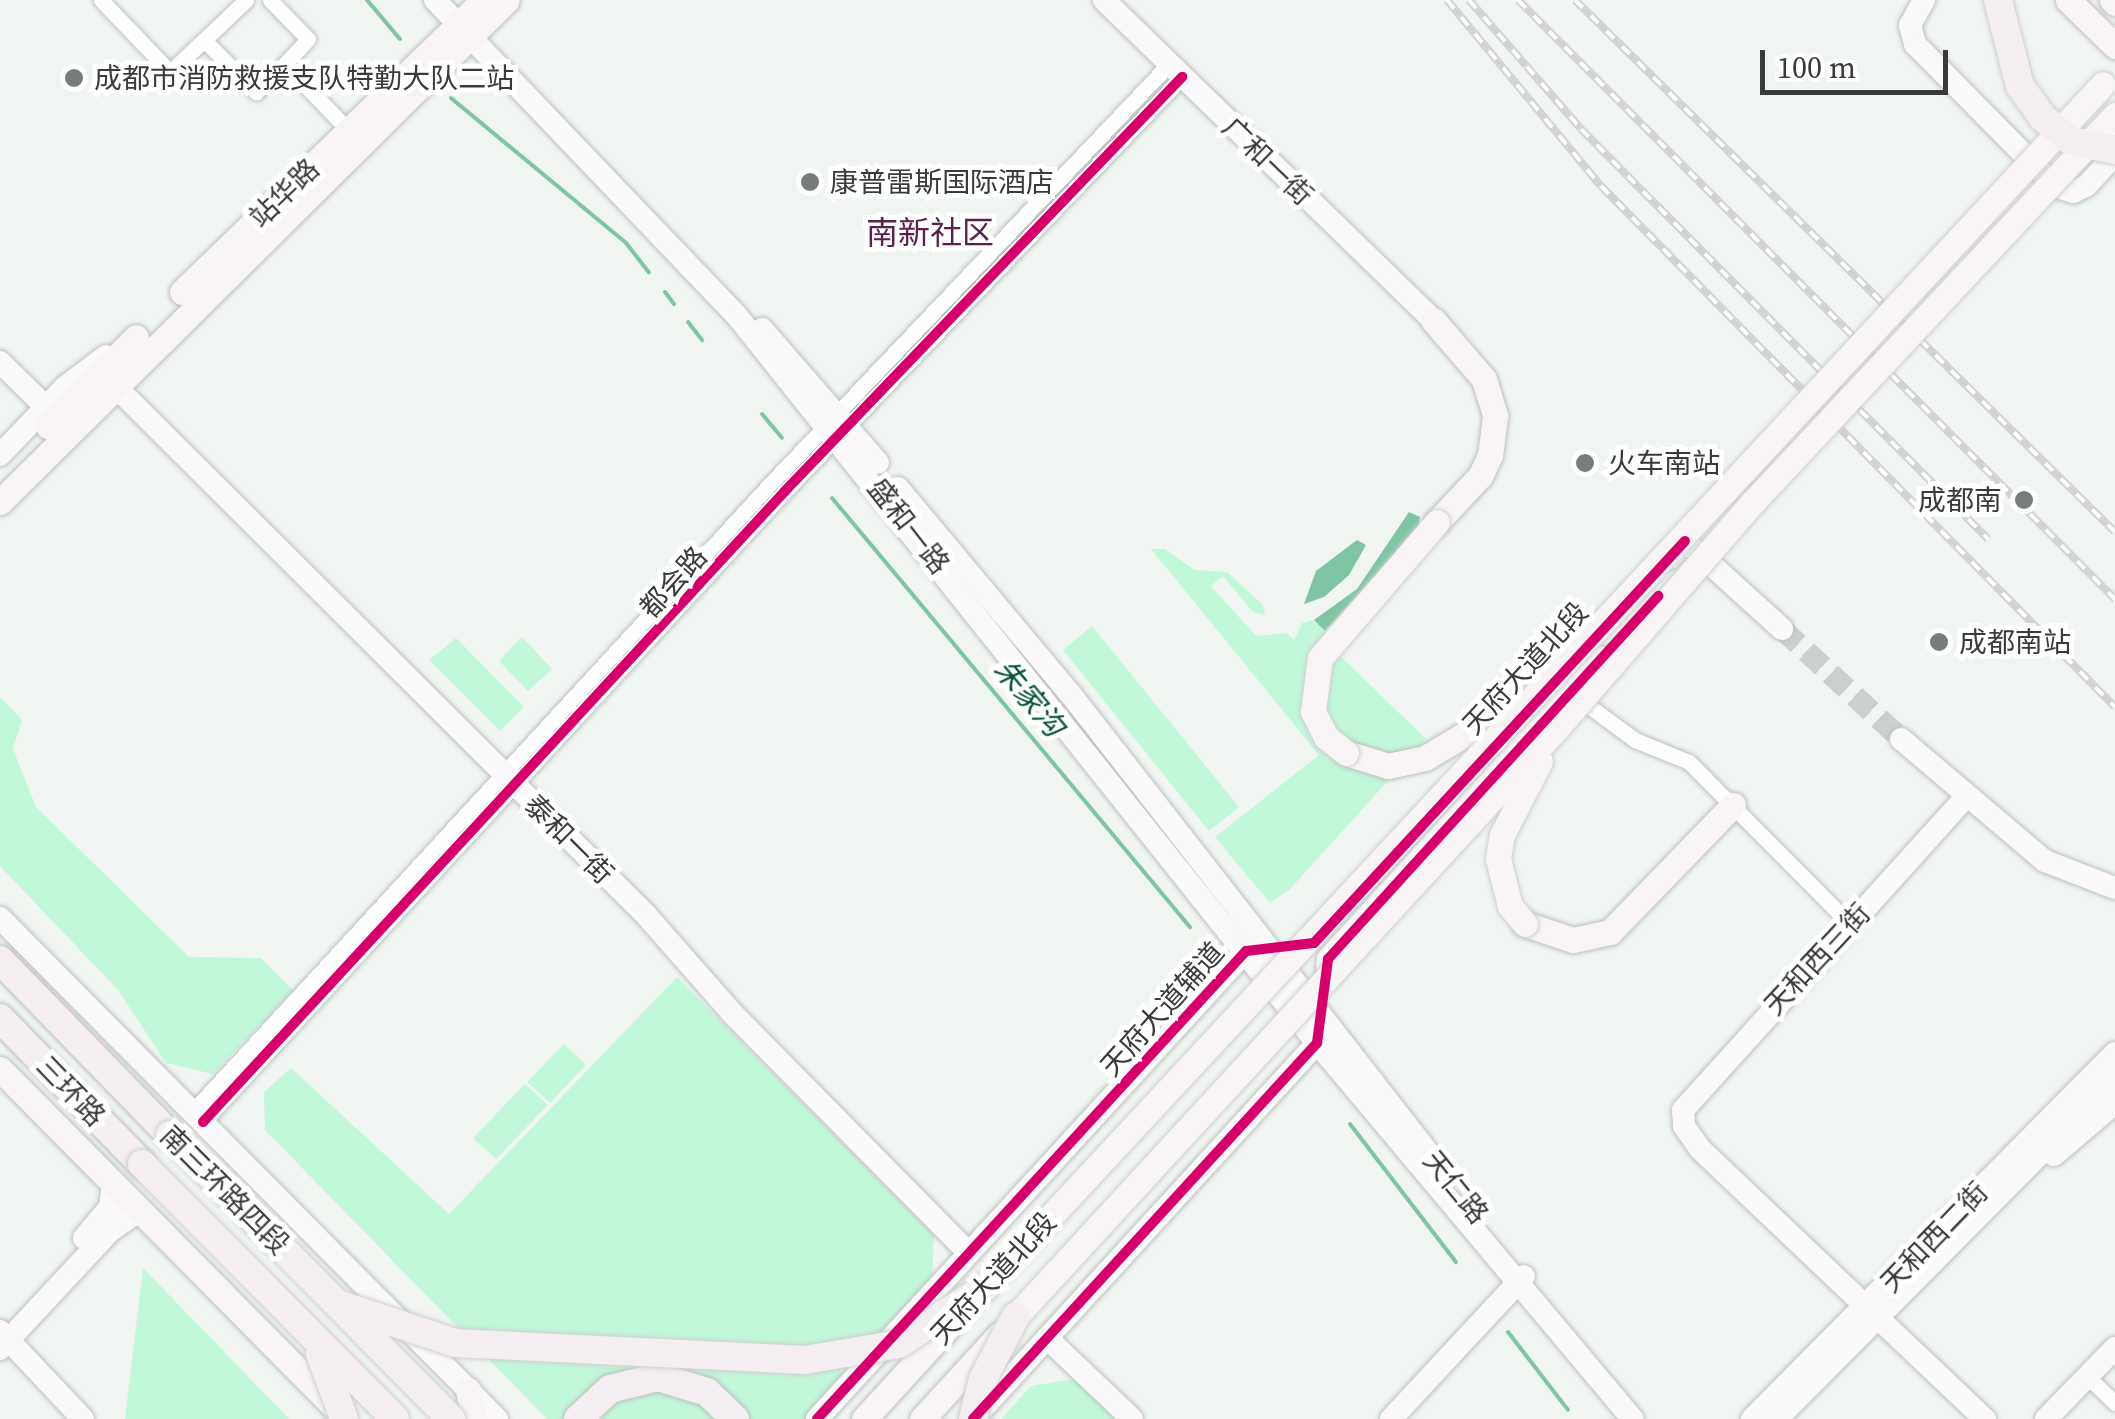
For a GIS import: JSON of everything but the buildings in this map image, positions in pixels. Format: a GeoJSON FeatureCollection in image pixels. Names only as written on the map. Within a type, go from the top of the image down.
{"type":"FeatureCollection","features":[{"type":"Feature","properties":{"kind":"highway"},"geometry":{"type":"LineString","coordinates":[[1998,0],[2020,86],[2042,118],[2111,153]]}},
{"type":"Feature","properties":{"kind":"highway","name":"南三环路四段"},"geometry":{"type":"LineString","coordinates":[[0,960],[451,1419]]}},
{"type":"Feature","properties":{"kind":"highway","name":"三环路"},"geometry":{"type":"LineString","coordinates":[[0,1018],[142,1164]]}},
{"type":"Feature","properties":{"kind":"highway","name":"南三环路四段"},"geometry":{"type":"LineString","coordinates":[[142,1164],[395,1419]]}},
{"type":"Feature","properties":{"kind":"highway"},"geometry":{"type":"LineString","coordinates":[[338,1304],[455,1342],[805,1360],[899,1344],[985,1287]]}},
{"type":"Feature","properties":{"kind":"highway"},"geometry":{"type":"LineString","coordinates":[[973,1419],[983,1379],[1016,1316]]}},
{"type":"Feature","properties":{"kind":"highway"},"geometry":{"type":"LineString","coordinates":[[311,1334],[345,1419]]}},
{"type":"Feature","properties":{"kind":"highway"},"geometry":{"type":"LineString","coordinates":[[578,1419],[610,1389],[658,1377],[697,1386],[735,1419]]}},
{"type":"Feature","properties":{"kind":"main road"},"geometry":{"type":"LineString","coordinates":[[468,18],[508,0]]}},
{"type":"Feature","properties":{"kind":"main road"},"geometry":{"type":"LineString","coordinates":[[2068,0],[2112,38]]}},
{"type":"Feature","properties":{"kind":"main road","name":"站华路"},"geometry":{"type":"LineString","coordinates":[[52,423],[110,380],[348,130],[468,18]]}},
{"type":"Feature","properties":{"kind":"main road","name":"站华路"},"geometry":{"type":"LineString","coordinates":[[133,352],[468,18]]}},
{"type":"Feature","properties":{"kind":"main road","name":"天府大道北段"},"geometry":{"type":"LineString","coordinates":[[864,1419],[1529,696],[2109,77]]}},
{"type":"Feature","properties":{"kind":"main road","name":"天府大道北段"},"geometry":{"type":"LineString","coordinates":[[922,1419],[1557,728],[1753,502],[2115,115]]}},
{"type":"Feature","properties":{"kind":"main road"},"geometry":{"type":"LineString","coordinates":[[1434,320],[1484,379],[1495,416],[1490,455],[1480,476],[1330,640],[1312,683],[1318,725],[1353,758],[1406,764],[1445,748],[1529,696]]}},
{"type":"Feature","properties":{"kind":"main road"},"geometry":{"type":"LineString","coordinates":[[0,477],[52,423],[133,352]]}},
{"type":"Feature","properties":{"kind":"main road"},"geometry":{"type":"LineString","coordinates":[[0,502],[52,423]]}},
{"type":"Feature","properties":{"kind":"main road"},"geometry":{"type":"LineString","coordinates":[[1557,728],[1502,835],[1502,884],[1525,924],[1548,936],[1591,938],[1628,918],[1734,806]]}},
{"type":"Feature","properties":{"kind":"main road"},"geometry":{"type":"LineString","coordinates":[[0,1069],[345,1419]]}},
{"type":"Feature","properties":{"kind":"main road"},"geometry":{"type":"LineString","coordinates":[[468,1390],[474,1419]]}},
{"type":"Feature","properties":{"kind":"street"},"geometry":{"type":"LineString","coordinates":[[100,0],[170,72],[246,0]]}},
{"type":"Feature","properties":{"kind":"street"},"geometry":{"type":"LineString","coordinates":[[204,40],[256,92],[308,39],[270,0]]}},
{"type":"Feature","properties":{"kind":"street","name":"盛和一路"},"geometry":{"type":"LineString","coordinates":[[435,0],[468,18],[711,286],[785,382],[839,425],[1270,948]]}},
{"type":"Feature","properties":{"kind":"street","name":"广和一街"},"geometry":{"type":"LineString","coordinates":[[1104,0],[1434,320]]}},
{"type":"Feature","properties":{"kind":"street"},"geometry":{"type":"LineString","coordinates":[[1924,0],[1910,24],[1915,44],[2056,187],[2073,192],[2086,186],[2111,153]]}},
{"type":"Feature","properties":{"kind":"street"},"geometry":{"type":"LineString","coordinates":[[285,64],[348,130]]}},
{"type":"Feature","properties":{"kind":"street","name":"都会路"},"geometry":{"type":"LineString","coordinates":[[198,1116],[839,425],[1176,71]]}},
{"type":"Feature","properties":{"kind":"street"},"geometry":{"type":"LineString","coordinates":[[0,362],[52,423],[0,455]]}},
{"type":"Feature","properties":{"kind":"street"},"geometry":{"type":"LineString","coordinates":[[0,518],[110,380]]}},
{"type":"Feature","properties":{"kind":"street","name":"泰和一街"},"geometry":{"type":"LineString","coordinates":[[110,380],[512,781],[969,1253]]}},
{"type":"Feature","properties":{"kind":"street","name":"盛和一路"},"geometry":{"type":"LineString","coordinates":[[839,425],[1246,951],[1319,1032]]}},
{"type":"Feature","properties":{"kind":"street","name":"天府大道辅道"},"geometry":{"type":"LineString","coordinates":[[1319,1032],[1328,959],[1691,546],[1782,629]]}},
{"type":"Feature","properties":{"kind":"street"},"geometry":{"type":"LineString","coordinates":[[1565,685],[1635,740],[1688,762],[1849,922]]}},
{"type":"Feature","properties":{"kind":"street","name":"天府大道辅道"},"geometry":{"type":"LineString","coordinates":[[820,1417],[1246,951],[1314,944],[1565,685]]}},
{"type":"Feature","properties":{"kind":"street"},"geometry":{"type":"LineString","coordinates":[[1901,739],[1965,798],[2045,860],[2115,888]]}},
{"type":"Feature","properties":{"kind":"street","name":"天和西三街"},"geometry":{"type":"LineString","coordinates":[[1872,1314],[1700,1149],[1684,1126],[1683,1110],[1693,1094],[1965,798]]}},
{"type":"Feature","properties":{"kind":"street"},"geometry":{"type":"LineString","coordinates":[[0,918],[497,1419]]}},
{"type":"Feature","properties":{"kind":"street","name":"天仁路"},"geometry":{"type":"LineString","coordinates":[[1270,948],[1319,1032],[1632,1419]]}},
{"type":"Feature","properties":{"kind":"street"},"geometry":{"type":"LineString","coordinates":[[973,1419],[1319,1032]]}},
{"type":"Feature","properties":{"kind":"street"},"geometry":{"type":"LineString","coordinates":[[2004,1178],[2044,1109],[2115,1036]]}},
{"type":"Feature","properties":{"kind":"street","name":"天和西二街"},"geometry":{"type":"LineString","coordinates":[[1777,1419],[2004,1178],[2115,1053]]}},
{"type":"Feature","properties":{"kind":"street","name":"天和西二街"},"geometry":{"type":"LineString","coordinates":[[2004,1178],[2115,1079]]}},
{"type":"Feature","properties":{"kind":"street"},"geometry":{"type":"LineString","coordinates":[[2004,1178],[2084,1135],[2115,1103]]}},
{"type":"Feature","properties":{"kind":"street"},"geometry":{"type":"LineString","coordinates":[[2,1337],[110,1207],[112,1182]]}},
{"type":"Feature","properties":{"kind":"street"},"geometry":{"type":"LineString","coordinates":[[2,1337],[110,1231],[140,1210]]}},
{"type":"Feature","properties":{"kind":"street"},"geometry":{"type":"LineString","coordinates":[[1392,1419],[1521,1279]]}},
{"type":"Feature","properties":{"kind":"street","name":"天仁路"},"geometry":{"type":"LineString","coordinates":[[1521,1279],[1649,1419]]}},
{"type":"Feature","properties":{"kind":"street"},"geometry":{"type":"LineString","coordinates":[[1872,1314],[1985,1419]]}},
{"type":"Feature","properties":{"kind":"street","name":"天和西二街"},"geometry":{"type":"LineString","coordinates":[[1752,1419],[1872,1314]]}},
{"type":"Feature","properties":{"kind":"street"},"geometry":{"type":"LineString","coordinates":[[2,1337],[83,1419]]}},
{"type":"Feature","properties":{"kind":"street"},"geometry":{"type":"LineString","coordinates":[[1047,1338],[1132,1419]]}},
{"type":"Feature","properties":{"kind":"street"},"geometry":{"type":"LineString","coordinates":[[2046,1419],[2115,1348]]}},
{"type":"Feature","properties":{"kind":"street"},"geometry":{"type":"LineString","coordinates":[[2088,1376],[2115,1403]]}},
{"type":"Feature","properties":{"kind":"shaded area"},"geometry":{"type":"Polygon","coordinates":[[[1409,512],[1420,517],[1419,527],[1325,631],[1314,620],[1357,589],[1409,512]]]}},
{"type":"Feature","properties":{"kind":"shaded area"},"geometry":{"type":"Polygon","coordinates":[[[1357,540],[1366,545],[1349,575],[1324,597],[1304,604],[1316,571],[1357,540]]]}},
{"type":"Feature","properties":{"kind":"shaded area"},"geometry":{"type":"Polygon","coordinates":[[[1151,549],[1165,549],[1195,570],[1227,572],[1263,605],[1265,615],[1253,612],[1223,576],[1211,586],[1256,636],[1286,633],[1294,640],[1302,623],[1314,620],[1328,634],[1314,665],[1341,657],[1426,739],[1290,889],[1270,903],[1215,837],[1319,755],[1151,549]]]}},
{"type":"Feature","properties":{"kind":"shaded area"},"geometry":{"type":"Polygon","coordinates":[[[1092,626],[1239,807],[1209,831],[1063,650],[1092,626]]]}},
{"type":"Feature","properties":{"kind":"shaded area"},"geometry":{"type":"Polygon","coordinates":[[[522,637],[552,669],[528,691],[499,661],[522,637]]]}},
{"type":"Feature","properties":{"kind":"shaded area"},"geometry":{"type":"Polygon","coordinates":[[[456,638],[524,707],[500,731],[429,660],[456,638]]]}},
{"type":"Feature","properties":{"kind":"shaded area"},"geometry":{"type":"Polygon","coordinates":[[[0,697],[22,720],[13,749],[36,807],[189,957],[261,958],[293,990],[213,1074],[166,1063],[118,990],[0,866],[0,697]]]}},
{"type":"Feature","properties":{"kind":"shaded area"},"geometry":{"type":"Polygon","coordinates":[[[677,977],[934,1235],[932,1278],[807,1419],[547,1419],[265,1130],[264,1092],[291,1068],[449,1214],[677,977]]]}},
{"type":"Feature","properties":{"kind":"shaded area"},"geometry":{"type":"Polygon","coordinates":[[[564,1044],[586,1065],[550,1103],[527,1082],[564,1044]]]}},
{"type":"Feature","properties":{"kind":"shaded area"},"geometry":{"type":"Polygon","coordinates":[[[525,1084],[548,1105],[496,1159],[473,1138],[525,1084]]]}},
{"type":"Feature","properties":{"kind":"shaded area"},"geometry":{"type":"Polygon","coordinates":[[[143,1268],[289,1419],[125,1419],[143,1268]]]}},
{"type":"Feature","properties":{"kind":"shaded area"},"geometry":{"type":"Polygon","coordinates":[[[1079,1378],[1121,1419],[1001,1419],[1031,1386],[1079,1378]]]}},
{"type":"Feature","properties":{"kind":"waterway","name":"朱家沟"},"geometry":{"type":"LineString","coordinates":[[367,0],[400,39]]}},
{"type":"Feature","properties":{"kind":"waterway","name":"朱家沟"},"geometry":{"type":"LineString","coordinates":[[451,98],[626,243],[649,272]]}},
{"type":"Feature","properties":{"kind":"waterway","name":"朱家沟"},"geometry":{"type":"LineString","coordinates":[[665,292],[674,304]]}},
{"type":"Feature","properties":{"kind":"waterway","name":"朱家沟"},"geometry":{"type":"LineString","coordinates":[[688,322],[702,340]]}},
{"type":"Feature","properties":{"kind":"waterway","name":"朱家沟"},"geometry":{"type":"LineString","coordinates":[[762,414],[782,438]]}},
{"type":"Feature","properties":{"kind":"waterway","name":"朱家沟"},"geometry":{"type":"LineString","coordinates":[[832,498],[1190,927]]}},
{"type":"Feature","properties":{"kind":"waterway","name":"朱家沟"},"geometry":{"type":"LineString","coordinates":[[1350,1124],[1456,1262]]}},
{"type":"Feature","properties":{"kind":"waterway","name":"朱家沟"},"geometry":{"type":"LineString","coordinates":[[1508,1332],[1568,1410]]}},
{"type":"Feature","properties":{"kind":"tunnel"},"geometry":{"type":"LineString","coordinates":[[1782,629],[1901,739]]}},
{"type":"Feature","properties":{"kind":"railway"},"geometry":{"type":"LineString","coordinates":[[1447,0],[1601,186],[2115,707]]}},
{"type":"Feature","properties":{"kind":"railway"},"geometry":{"type":"LineString","coordinates":[[1469,0],[1581,129],[1988,539]]}},
{"type":"Feature","properties":{"kind":"railway"},"geometry":{"type":"LineString","coordinates":[[1518,0],[2115,599]]}},
{"type":"Feature","properties":{"kind":"railway"},"geometry":{"type":"LineString","coordinates":[[1575,0],[2115,532]]}},
{"type":"Feature","properties":{"kind":"cycle path"},"geometry":{"type":"LineString","coordinates":[[203,1122],[785,491],[1182,77]]}},
{"type":"Feature","properties":{"kind":"cycle path"},"geometry":{"type":"LineString","coordinates":[[817,1419],[1246,951],[1314,943],[1685,541]]}},
{"type":"Feature","properties":{"kind":"cycle path"},"geometry":{"type":"LineString","coordinates":[[973,1419],[1317,1043],[1328,959],[1658,596]]}},
{"type":"Feature","properties":{"kind":"place","name":"成都市消防救援支队特勤大队二站"},"geometry":{"type":"Point","coordinates":[74,78]}},
{"type":"Feature","properties":{"kind":"place","name":"康普雷斯国际酒店"},"geometry":{"type":"Point","coordinates":[810,182]}},
{"type":"Feature","properties":{"kind":"place","name":"火车南站"},"geometry":{"type":"Point","coordinates":[1585,463]}},
{"type":"Feature","properties":{"kind":"place","name":"成都南"},"geometry":{"type":"Point","coordinates":[2024,500]}},
{"type":"Feature","properties":{"kind":"place","name":"成都南站"},"geometry":{"type":"Point","coordinates":[1939,642]}},
{"type":"Feature","properties":{"kind":"district","name":"南新社区"},"geometry":{"type":"Point","coordinates":[930,233]}}]}
